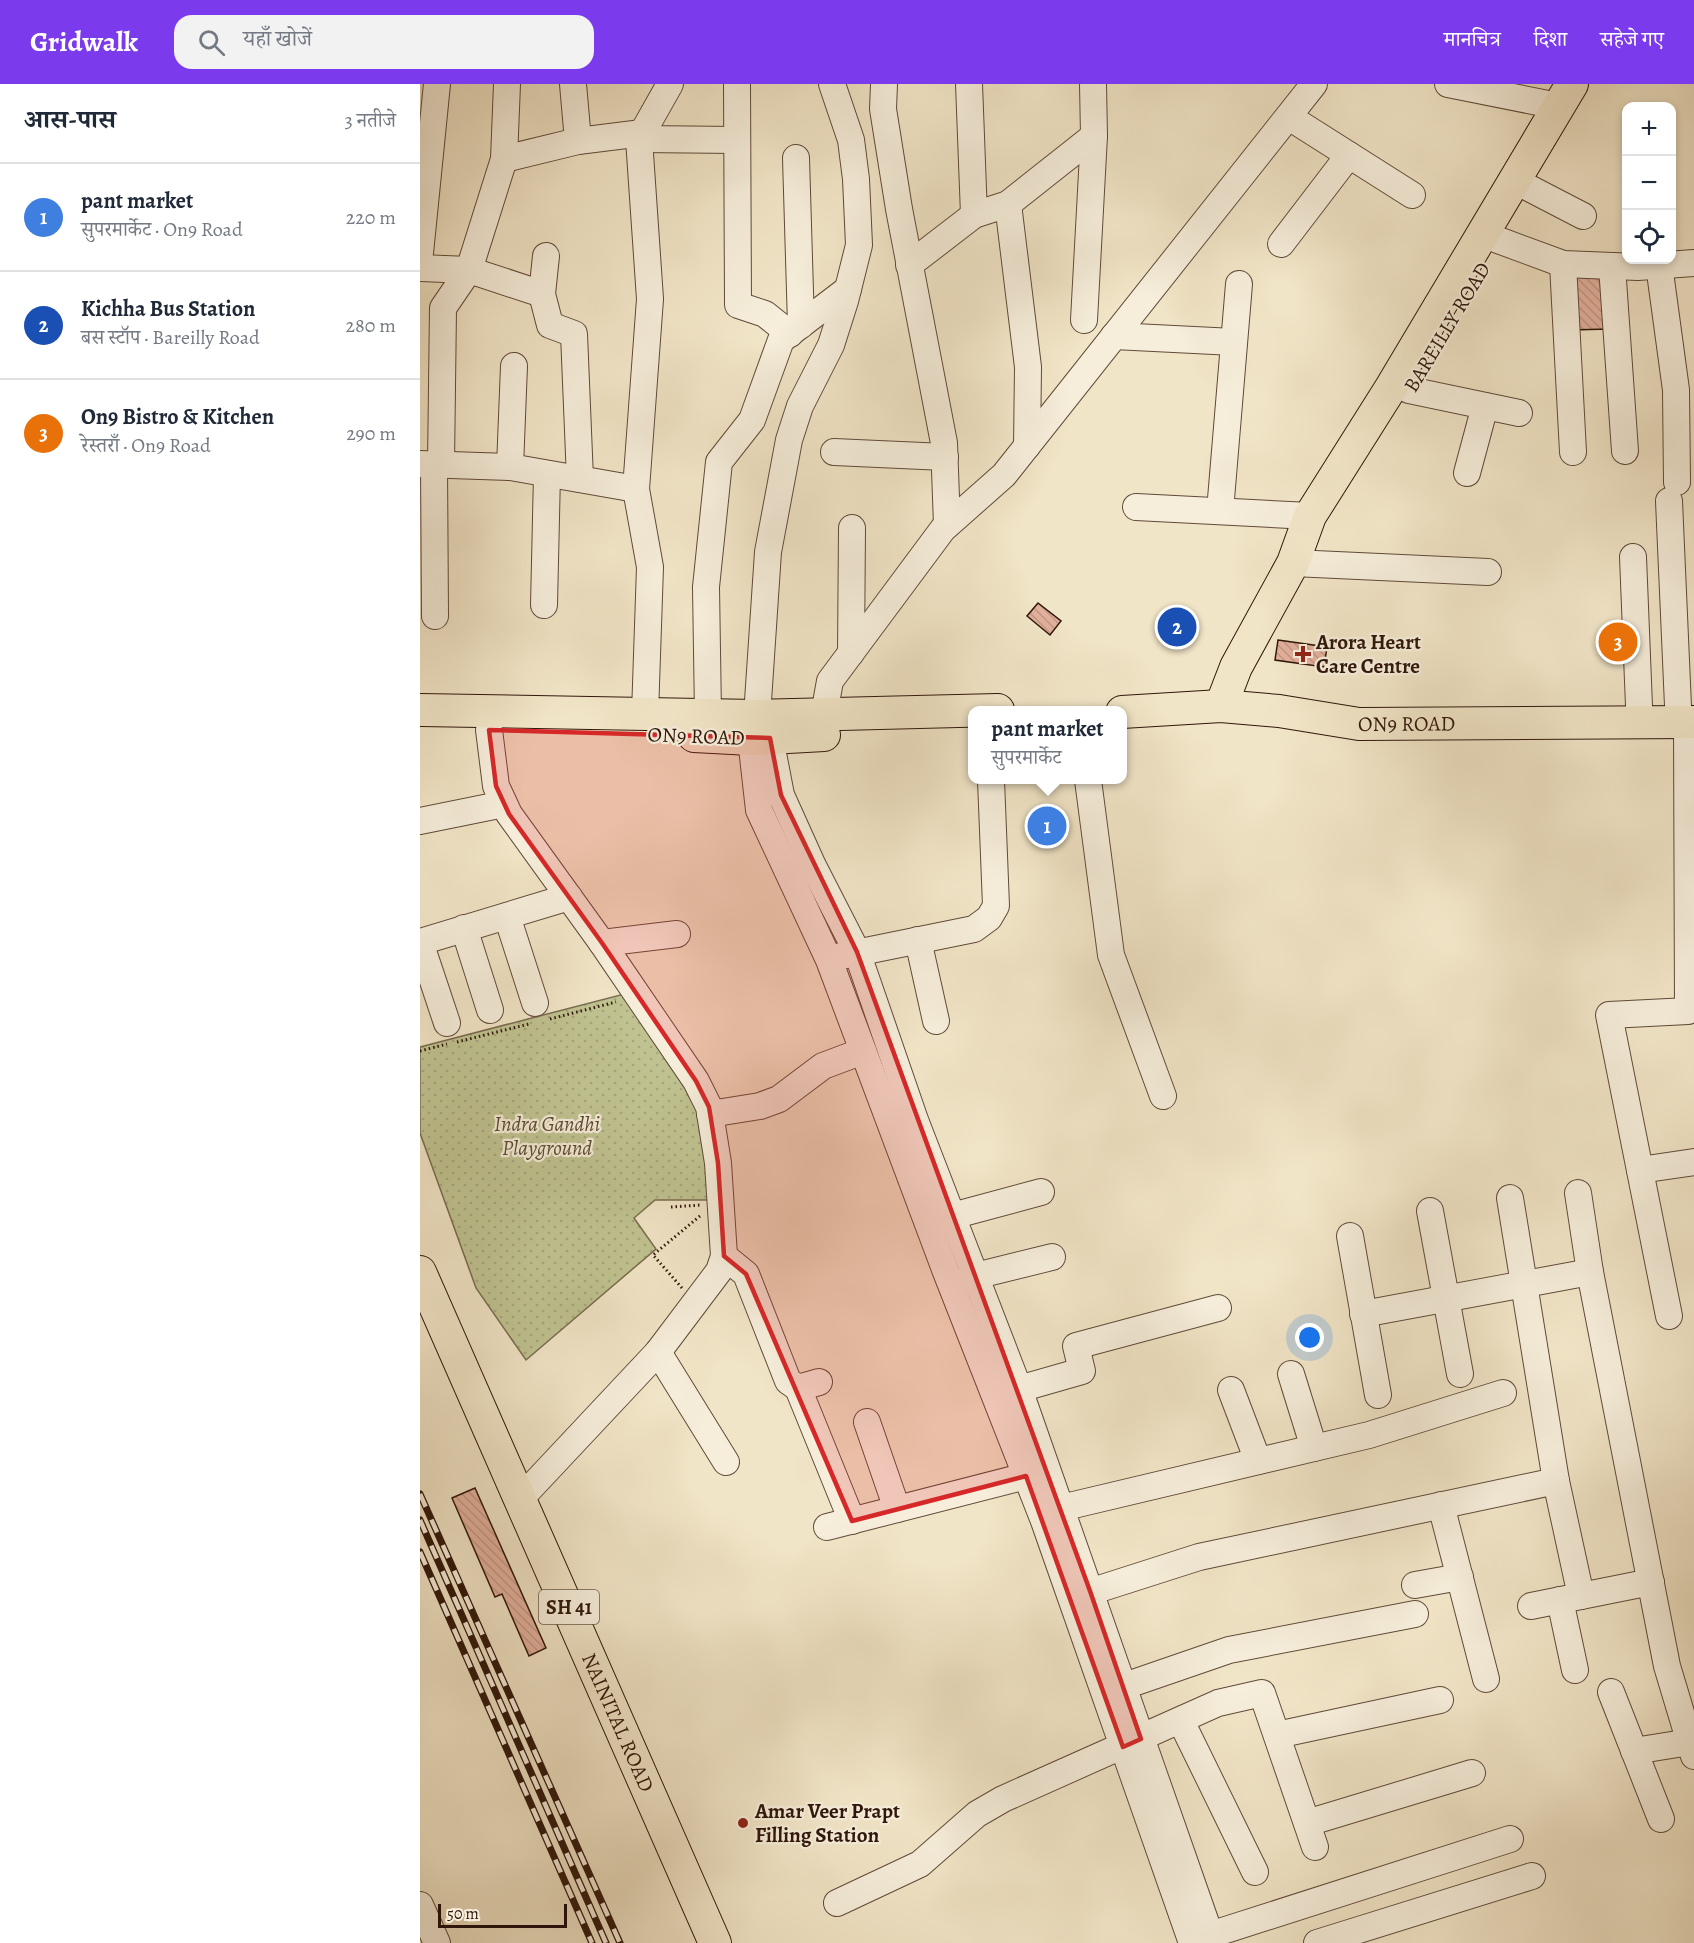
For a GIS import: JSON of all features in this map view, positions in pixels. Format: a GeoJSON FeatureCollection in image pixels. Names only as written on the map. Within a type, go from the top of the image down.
{"type":"FeatureCollection","features":[{"type":"Feature","properties":{"kind":"main road","name":"BAREILLY ROAD"},"geometry":{"type":"LineString","coordinates":[[1293,563],[1329,522],[1592,84]]}},
{"type":"Feature","properties":{"kind":"main road","name":"BAREILLY ROAD"},"geometry":{"type":"LineString","coordinates":[[1221,706],[1236,667],[1293,563],[1310,516],[1392,386],[1565,95]]}},
{"type":"Feature","properties":{"kind":"main road","name":"ON9 ROAD"},"geometry":{"type":"LineString","coordinates":[[1127,712],[1221,706],[1279,711],[1359,724],[1688,714]]}},
{"type":"Feature","properties":{"kind":"main road"},"geometry":{"type":"LineString","coordinates":[[1279,711],[1362,706],[1639,706],[1688,714]]}},
{"type":"Feature","properties":{"kind":"main road"},"geometry":{"type":"LineString","coordinates":[[420,710],[708,715],[759,731],[824,714],[968,712]]}},
{"type":"Feature","properties":{"kind":"main road","name":"ON9 ROAD"},"geometry":{"type":"LineString","coordinates":[[420,728],[647,734],[968,729]]}},
{"type":"Feature","properties":{"kind":"main road","name":"NAINITAL ROAD"},"geometry":{"type":"LineString","coordinates":[[420,1272],[716,1943]]}},
{"type":"Feature","properties":{"kind":"main road","name":"NAINITAL ROAD"},"geometry":{"type":"LineString","coordinates":[[420,1320],[696,1943]]}},
{"type":"Feature","properties":{"kind":"street"},"geometry":{"type":"LineString","coordinates":[[420,253],[437,84]]}},
{"type":"Feature","properties":{"kind":"street"},"geometry":{"type":"LineString","coordinates":[[435,616],[432,464],[443,308],[469,270],[504,159],[507,84]]}},
{"type":"Feature","properties":{"kind":"street"},"geometry":{"type":"LineString","coordinates":[[573,84],[578,141]]}},
{"type":"Feature","properties":{"kind":"street"},"geometry":{"type":"LineString","coordinates":[[645,714],[650,567],[636,489],[650,299],[641,136],[670,84]]}},
{"type":"Feature","properties":{"kind":"street"},"geometry":{"type":"LineString","coordinates":[[736,84],[738,305],[765,314],[795,330]]}},
{"type":"Feature","properties":{"kind":"street"},"geometry":{"type":"LineString","coordinates":[[832,84],[851,140],[859,245],[831,345],[800,406],[789,440],[768,552],[759,731],[759,810],[829,960],[928,1226],[1026,1476],[1051,1510]]}},
{"type":"Feature","properties":{"kind":"street"},"geometry":{"type":"LineString","coordinates":[[884,84],[883,109],[890,155],[944,443],[947,525]]}},
{"type":"Feature","properties":{"kind":"street"},"geometry":{"type":"LineString","coordinates":[[969,84],[974,215]]}},
{"type":"Feature","properties":{"kind":"street"},"geometry":{"type":"LineString","coordinates":[[1084,320],[1094,136],[1094,84]]}},
{"type":"Feature","properties":{"kind":"street"},"geometry":{"type":"LineString","coordinates":[[824,714],[830,681],[947,525],[1004,475],[1314,84]]}},
{"type":"Feature","properties":{"kind":"street"},"geometry":{"type":"LineString","coordinates":[[1448,84],[1565,95]]}},
{"type":"Feature","properties":{"kind":"street"},"geometry":{"type":"LineString","coordinates":[[1288,117],[1412,195]]}},
{"type":"Feature","properties":{"kind":"street"},"geometry":{"type":"LineString","coordinates":[[504,159],[578,141],[641,136],[737,140]]}},
{"type":"Feature","properties":{"kind":"street"},"geometry":{"type":"LineString","coordinates":[[909,265],[974,215],[1008,204],[1094,136]]}},
{"type":"Feature","properties":{"kind":"street"},"geometry":{"type":"LineString","coordinates":[[853,158],[890,155]]}},
{"type":"Feature","properties":{"kind":"street"},"geometry":{"type":"LineString","coordinates":[[1281,244],[1349,155]]}},
{"type":"Feature","properties":{"kind":"street"},"geometry":{"type":"LineString","coordinates":[[795,330],[796,158]]}},
{"type":"Feature","properties":{"kind":"street"},"geometry":{"type":"LineString","coordinates":[[1529,189],[1583,216]]}},
{"type":"Feature","properties":{"kind":"street"},"geometry":{"type":"LineString","coordinates":[[1008,204],[1028,367],[1027,446]]}},
{"type":"Feature","properties":{"kind":"street"},"geometry":{"type":"LineString","coordinates":[[1498,240],[1563,264],[1612,266],[1694,263]]}},
{"type":"Feature","properties":{"kind":"street"},"geometry":{"type":"LineString","coordinates":[[546,256],[542,294],[550,325],[574,334],[580,479]]}},
{"type":"Feature","properties":{"kind":"street"},"geometry":{"type":"LineString","coordinates":[[1563,264],[1573,452]]}},
{"type":"Feature","properties":{"kind":"street"},"geometry":{"type":"LineString","coordinates":[[1659,265],[1676,390],[1673,492],[1688,714],[1688,1011],[1609,1015],[1669,1316]]}},
{"type":"Feature","properties":{"kind":"street"},"geometry":{"type":"LineString","coordinates":[[1612,266],[1625,451]]}},
{"type":"Feature","properties":{"kind":"street"},"geometry":{"type":"LineString","coordinates":[[420,268],[469,270],[542,294]]}},
{"type":"Feature","properties":{"kind":"street"},"geometry":{"type":"LineString","coordinates":[[1220,511],[1239,284]]}},
{"type":"Feature","properties":{"kind":"street"},"geometry":{"type":"LineString","coordinates":[[708,715],[706,587],[719,462],[752,420],[781,340],[848,289]]}},
{"type":"Feature","properties":{"kind":"street"},"geometry":{"type":"LineString","coordinates":[[1114,336],[1234,342]]}},
{"type":"Feature","properties":{"kind":"street"},"geometry":{"type":"LineString","coordinates":[[510,467],[513,366]]}},
{"type":"Feature","properties":{"kind":"street"},"geometry":{"type":"LineString","coordinates":[[1409,390],[1519,413]]}},
{"type":"Feature","properties":{"kind":"street"},"geometry":{"type":"LineString","coordinates":[[1467,472],[1485,406]]}},
{"type":"Feature","properties":{"kind":"street"},"geometry":{"type":"LineString","coordinates":[[834,452],[945,457]]}},
{"type":"Feature","properties":{"kind":"street"},"geometry":{"type":"LineString","coordinates":[[432,464],[510,467],[636,489]]}},
{"type":"Feature","properties":{"kind":"street"},"geometry":{"type":"LineString","coordinates":[[544,605],[547,474]]}},
{"type":"Feature","properties":{"kind":"street"},"geometry":{"type":"LineString","coordinates":[[1136,507],[1310,516]]}},
{"type":"Feature","properties":{"kind":"street"},"geometry":{"type":"LineString","coordinates":[[851,653],[852,528]]}},
{"type":"Feature","properties":{"kind":"street"},"geometry":{"type":"LineString","coordinates":[[1634,557],[1639,706]]}},
{"type":"Feature","properties":{"kind":"street"},"geometry":{"type":"LineString","coordinates":[[1293,563],[1488,572]]}},
{"type":"Feature","properties":{"kind":"street"},"geometry":{"type":"LineString","coordinates":[[489,730],[496,786],[509,814],[602,943],[696,1081],[710,1114],[718,1163],[724,1256],[719,1271],[657,1352],[521,1498]]}},
{"type":"Feature","properties":{"kind":"street"},"geometry":{"type":"LineString","coordinates":[[759,731],[781,795],[813,866],[857,952],[915,1120],[1019,1389],[1051,1510],[1132,1743],[1205,1940],[1510,1839]]}},
{"type":"Feature","properties":{"kind":"street"},"geometry":{"type":"LineString","coordinates":[[829,960],[857,952],[974,929],[989,918],[996,906],[991,784]]}},
{"type":"Feature","properties":{"kind":"street"},"geometry":{"type":"LineString","coordinates":[[1089,784],[1111,955],[1163,1096]]}},
{"type":"Feature","properties":{"kind":"street"},"geometry":{"type":"LineString","coordinates":[[420,821],[504,804]]}},
{"type":"Feature","properties":{"kind":"street"},"geometry":{"type":"LineString","coordinates":[[447,1023],[420,942],[569,897]]}},
{"type":"Feature","properties":{"kind":"street"},"geometry":{"type":"LineString","coordinates":[[507,916],[538,1015]]}},
{"type":"Feature","properties":{"kind":"street"},"geometry":{"type":"LineString","coordinates":[[464,928],[490,1010]]}},
{"type":"Feature","properties":{"kind":"street"},"geometry":{"type":"LineString","coordinates":[[602,943],[677,934]]}},
{"type":"Feature","properties":{"kind":"street"},"geometry":{"type":"LineString","coordinates":[[918,940],[936,1021]]}},
{"type":"Feature","properties":{"kind":"street"},"geometry":{"type":"LineString","coordinates":[[710,1114],[760,1106],[779,1099],[824,1066],[863,1051]]}},
{"type":"Feature","properties":{"kind":"street"},"geometry":{"type":"LineString","coordinates":[[1640,1170],[1694,1162]]}},
{"type":"Feature","properties":{"kind":"street"},"geometry":{"type":"LineString","coordinates":[[928,1226],[952,1216],[1041,1192]]}},
{"type":"Feature","properties":{"kind":"street"},"geometry":{"type":"LineString","coordinates":[[1578,1193],[1590,1272],[1667,1666],[1692,1749],[1634,1751]]}},
{"type":"Feature","properties":{"kind":"street"},"geometry":{"type":"LineString","coordinates":[[1510,1198],[1556,1481],[1570,1598],[1575,1670]]}},
{"type":"Feature","properties":{"kind":"street"},"geometry":{"type":"LineString","coordinates":[[1430,1211],[1460,1374]]}},
{"type":"Feature","properties":{"kind":"street"},"geometry":{"type":"LineString","coordinates":[[1350,1236],[1378,1395]]}},
{"type":"Feature","properties":{"kind":"street"},"geometry":{"type":"LineString","coordinates":[[724,1256],[746,1274],[788,1381],[808,1385],[852,1521]]}},
{"type":"Feature","properties":{"kind":"street"},"geometry":{"type":"LineString","coordinates":[[951,1286],[975,1276],[1052,1257]]}},
{"type":"Feature","properties":{"kind":"street"},"geometry":{"type":"LineString","coordinates":[[1363,1314],[1590,1272]]}},
{"type":"Feature","properties":{"kind":"street"},"geometry":{"type":"LineString","coordinates":[[996,1399],[1019,1389],[1082,1371],[1076,1346],[1218,1308]]}},
{"type":"Feature","properties":{"kind":"street"},"geometry":{"type":"LineString","coordinates":[[657,1352],[726,1462]]}},
{"type":"Feature","properties":{"kind":"street"},"geometry":{"type":"LineString","coordinates":[[1291,1374],[1314,1448]]}},
{"type":"Feature","properties":{"kind":"street"},"geometry":{"type":"LineString","coordinates":[[1231,1390],[1258,1461]]}},
{"type":"Feature","properties":{"kind":"street"},"geometry":{"type":"LineString","coordinates":[[1051,1510],[1370,1435],[1503,1393]]}},
{"type":"Feature","properties":{"kind":"street"},"geometry":{"type":"LineString","coordinates":[[867,1422],[897,1509]]}},
{"type":"Feature","properties":{"kind":"street"},"geometry":{"type":"LineString","coordinates":[[827,1527],[1026,1476]]}},
{"type":"Feature","properties":{"kind":"street"},"geometry":{"type":"LineString","coordinates":[[1081,1595],[1199,1557],[1556,1481]]}},
{"type":"Feature","properties":{"kind":"street"},"geometry":{"type":"LineString","coordinates":[[1441,1505],[1486,1679]]}},
{"type":"Feature","properties":{"kind":"street"},"geometry":{"type":"LineString","coordinates":[[1415,1585],[1460,1577]]}},
{"type":"Feature","properties":{"kind":"street"},"geometry":{"type":"LineString","coordinates":[[1531,1606],[1651,1582]]}},
{"type":"Feature","properties":{"kind":"street"},"geometry":{"type":"LineString","coordinates":[[1114,1690],[1229,1650],[1415,1614]]}},
{"type":"Feature","properties":{"kind":"street"},"geometry":{"type":"LineString","coordinates":[[1611,1692],[1661,1819]]}},
{"type":"Feature","properties":{"kind":"street"},"geometry":{"type":"LineString","coordinates":[[837,1903],[920,1864],[977,1814],[994,1804],[1218,1703],[1262,1693],[1315,1847]]}},
{"type":"Feature","properties":{"kind":"street"},"geometry":{"type":"LineString","coordinates":[[1277,1735],[1440,1700]]}},
{"type":"Feature","properties":{"kind":"street"},"geometry":{"type":"LineString","coordinates":[[1181,1721],[1255,1872]]}},
{"type":"Feature","properties":{"kind":"street"},"geometry":{"type":"LineString","coordinates":[[1307,1823],[1472,1773]]}},
{"type":"Feature","properties":{"kind":"street"},"geometry":{"type":"LineString","coordinates":[[1317,1943],[1532,1876]]}},
{"type":"Feature","properties":{"kind":"street"},"geometry":{"type":"LineString","coordinates":[[420,1905],[437,1943]]}},
{"type":"Feature","properties":{"kind":"path"},"geometry":{"type":"LineString","coordinates":[[420,1051],[538,1015],[626,1000]]}},
{"type":"Feature","properties":{"kind":"path"},"geometry":{"type":"LineString","coordinates":[[695,1303],[653,1255],[702,1214],[703,1195]]}},
{"type":"Feature","properties":{"kind":"path"},"geometry":{"type":"LineString","coordinates":[[671,1207],[703,1205]]}},
{"type":"Feature","properties":{"kind":"highlighted area"},"geometry":{"type":"Polygon","coordinates":[[[489,730],[770,738],[781,795],[857,952],[1090,1591],[1141,1739],[1123,1747],[1026,1476],[852,1521],[746,1274],[724,1256],[718,1163],[709,1107],[696,1081],[602,943],[509,814],[496,786],[489,730]]]}},
{"type":"Feature","properties":{"kind":"green space","name":"Indra Gandhi Playground"},"geometry":{"type":"Polygon","coordinates":[[[628,993],[703,1114],[709,1200],[655,1200],[634,1218],[656,1249],[526,1360],[476,1288],[420,1133],[420,1047],[628,993]]]}},
{"type":"Feature","properties":{"kind":"building"},"geometry":{"type":"Polygon","coordinates":[[[1609,271],[1610,329],[1569,330],[1568,272],[1609,271]]]}},
{"type":"Feature","properties":{"kind":"building"},"geometry":{"type":"Polygon","coordinates":[[[1038,603],[1061,621],[1050,635],[1027,616],[1038,603]]]}},
{"type":"Feature","properties":{"kind":"building"},"geometry":{"type":"Polygon","coordinates":[[[1278,640],[1327,647],[1324,667],[1275,660],[1278,640]]]}},
{"type":"Feature","properties":{"kind":"building"},"geometry":{"type":"Polygon","coordinates":[[[475,1488],[546,1648],[529,1656],[502,1594],[495,1597],[452,1498],[475,1488]]]}},
{"type":"Feature","properties":{"kind":"railway"},"geometry":{"type":"LineString","coordinates":[[420,1494],[620,1943]]}},
{"type":"Feature","properties":{"kind":"railway"},"geometry":{"type":"LineString","coordinates":[[420,1520],[606,1943]]}},
{"type":"Feature","properties":{"kind":"railway"},"geometry":{"type":"LineString","coordinates":[[420,1552],[592,1943]]}},
{"type":"Feature","properties":{"kind":"place","name":"Kichha Bus Station"},"geometry":{"type":"Point","coordinates":[1177,627]}},
{"type":"Feature","properties":{"kind":"place","name":"On9 Bistro & Kitchen"},"geometry":{"type":"Point","coordinates":[1618,642]}},
{"type":"Feature","properties":{"kind":"place","name":"Arora Heart Care Centre"},"geometry":{"type":"Point","coordinates":[1303,654]}},
{"type":"Feature","properties":{"kind":"place","name":"pant market"},"geometry":{"type":"Point","coordinates":[1047,826]}},
{"type":"Feature","properties":{"kind":"place","name":"Amar Veer Prapt Filling Station"},"geometry":{"type":"Point","coordinates":[743,1823]}}]}
